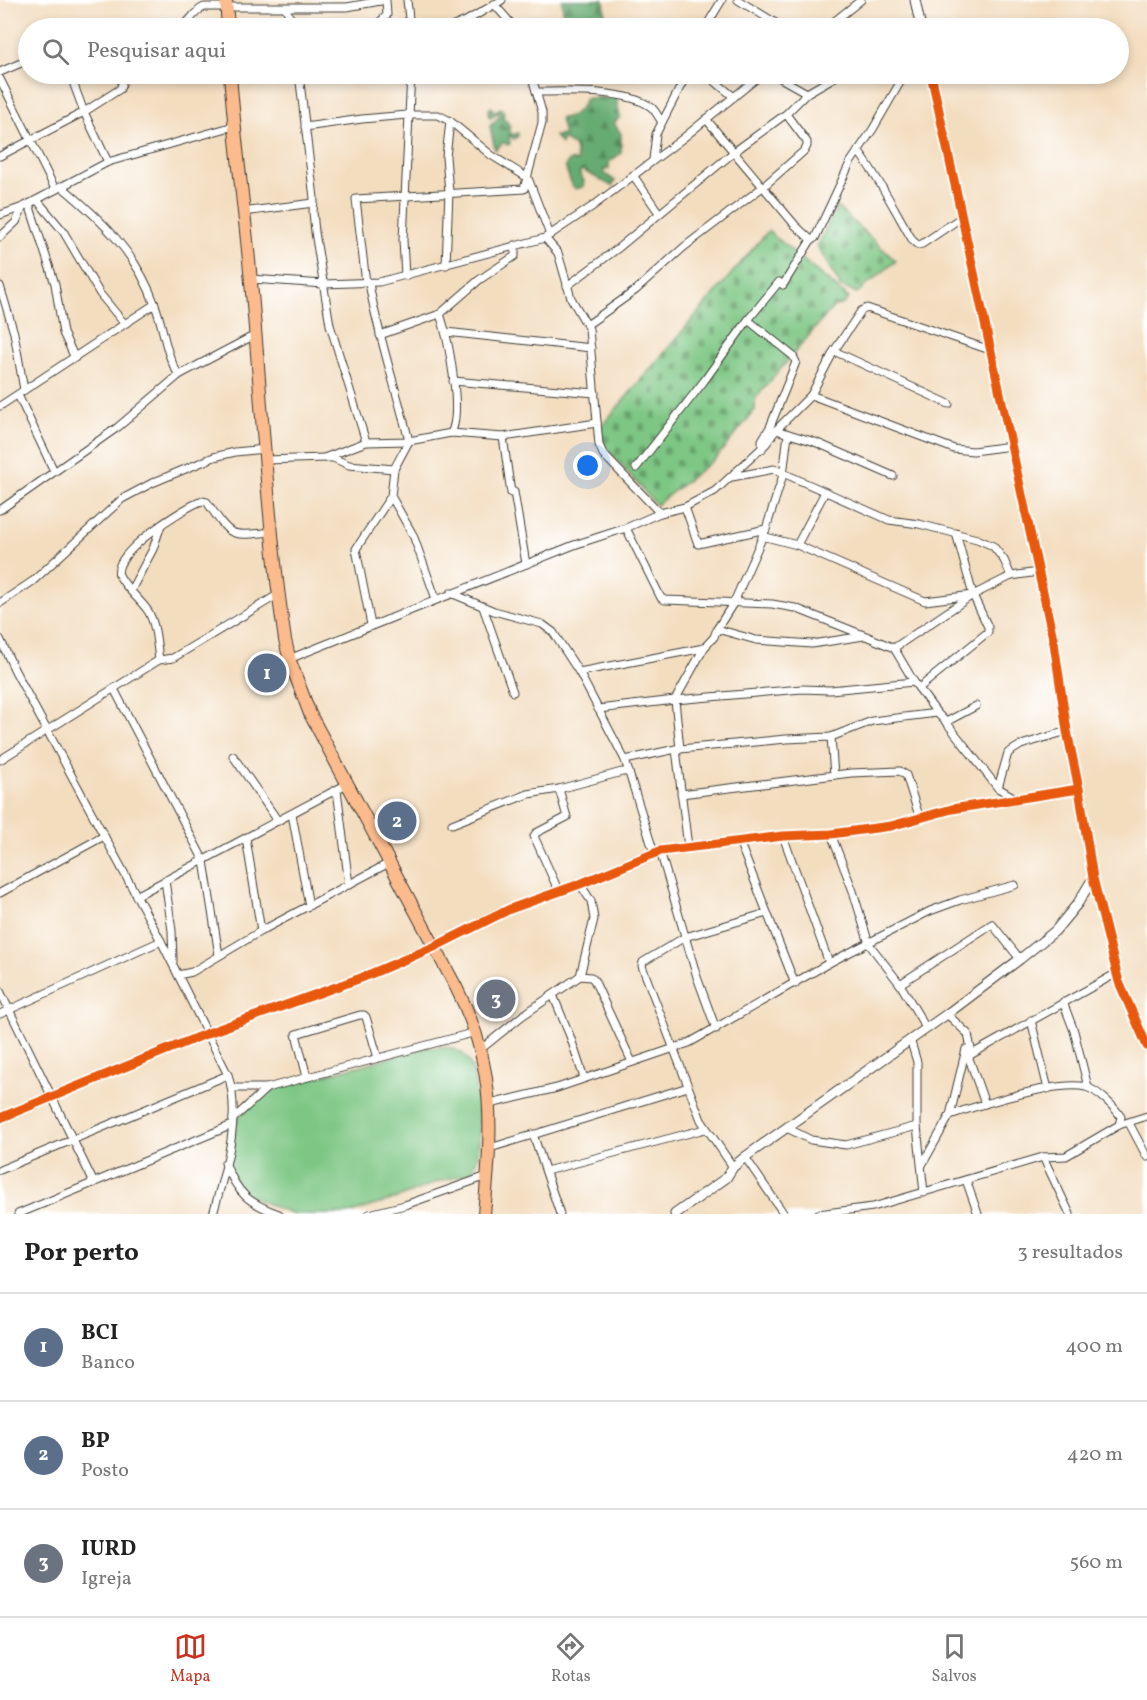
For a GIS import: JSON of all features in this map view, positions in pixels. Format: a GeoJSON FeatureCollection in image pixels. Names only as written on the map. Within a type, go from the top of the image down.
{"type":"FeatureCollection","features":[{"type":"Feature","properties":{"kind":"highway"},"geometry":{"type":"LineString","coordinates":[[231,84],[279,594],[289,659],[342,787],[389,863],[463,1000],[476,1032],[490,1104],[490,1148],[484,1214]]}},
{"type":"Feature","properties":{"kind":"street"},"geometry":{"type":"LineString","coordinates":[[192,18],[204,8],[226,4],[286,8],[347,8],[386,0],[387,15],[384,18]]}},
{"type":"Feature","properties":{"kind":"street"},"geometry":{"type":"LineString","coordinates":[[407,0],[409,18]]}},
{"type":"Feature","properties":{"kind":"street"},"geometry":{"type":"LineString","coordinates":[[471,18],[502,0]]}},
{"type":"Feature","properties":{"kind":"street"},"geometry":{"type":"LineString","coordinates":[[712,18],[722,0]]}},
{"type":"Feature","properties":{"kind":"street"},"geometry":{"type":"LineString","coordinates":[[738,0],[768,18]]}},
{"type":"Feature","properties":{"kind":"street"},"geometry":{"type":"LineString","coordinates":[[838,18],[861,0]]}},
{"type":"Feature","properties":{"kind":"street"},"geometry":{"type":"LineString","coordinates":[[915,0],[916,18]]}},
{"type":"Feature","properties":{"kind":"street"},"geometry":{"type":"LineString","coordinates":[[494,4],[506,18]]}},
{"type":"Feature","properties":{"kind":"street"},"geometry":{"type":"LineString","coordinates":[[286,8],[290,18]]}},
{"type":"Feature","properties":{"kind":"street"},"geometry":{"type":"LineString","coordinates":[[0,72],[18,64]]}},
{"type":"Feature","properties":{"kind":"street"},"geometry":{"type":"LineString","coordinates":[[0,79],[29,140],[58,188],[90,210],[124,246],[137,265],[155,303],[169,358],[179,375]]}},
{"type":"Feature","properties":{"kind":"street"},"geometry":{"type":"LineString","coordinates":[[74,84],[84,112],[108,162]]}},
{"type":"Feature","properties":{"kind":"street"},"geometry":{"type":"LineString","coordinates":[[0,156],[84,112],[122,88],[122,84]]}},
{"type":"Feature","properties":{"kind":"street"},"geometry":{"type":"LineString","coordinates":[[300,84],[314,203],[315,232],[331,331],[366,442]]}},
{"type":"Feature","properties":{"kind":"street"},"geometry":{"type":"LineString","coordinates":[[405,276],[404,197],[410,84]]}},
{"type":"Feature","properties":{"kind":"street"},"geometry":{"type":"LineString","coordinates":[[372,625],[356,549],[391,496],[394,469],[409,441],[368,283],[356,199],[524,189],[542,123],[542,112],[534,84]]}},
{"type":"Feature","properties":{"kind":"street"},"geometry":{"type":"LineString","coordinates":[[653,160],[654,142],[682,84]]}},
{"type":"Feature","properties":{"kind":"street"},"geometry":{"type":"LineString","coordinates":[[718,84],[734,97]]}},
{"type":"Feature","properties":{"kind":"street"},"geometry":{"type":"LineString","coordinates":[[251,279],[324,284],[368,283],[405,276],[547,236],[593,206],[750,84]]}},
{"type":"Feature","properties":{"kind":"street"},"geometry":{"type":"LineString","coordinates":[[791,84],[807,93]]}},
{"type":"Feature","properties":{"kind":"street"},"geometry":{"type":"LineString","coordinates":[[567,286],[617,249],[734,152],[786,114],[807,93],[823,84]]}},
{"type":"Feature","properties":{"kind":"street"},"geometry":{"type":"LineString","coordinates":[[636,468],[778,282],[783,285],[811,240],[815,238],[858,151],[899,84]]}},
{"type":"Feature","properties":{"kind":"street"},"geometry":{"type":"LineString","coordinates":[[933,84],[1054,643],[1093,878],[1117,973],[1147,1046]]}},
{"type":"Feature","properties":{"kind":"street"},"geometry":{"type":"LineString","coordinates":[[537,92],[581,92],[627,97],[650,106],[662,122]]}},
{"type":"Feature","properties":{"kind":"street"},"geometry":{"type":"LineString","coordinates":[[587,325],[636,290],[684,247],[764,186],[807,146],[786,114]]}},
{"type":"Feature","properties":{"kind":"street"},"geometry":{"type":"LineString","coordinates":[[305,127],[362,118],[438,115],[450,121],[491,155],[528,178],[547,236],[562,260],[571,298],[587,325],[599,445],[603,454],[660,513]]}},
{"type":"Feature","properties":{"kind":"street"},"geometry":{"type":"LineString","coordinates":[[706,119],[795,225],[811,240]]}},
{"type":"Feature","properties":{"kind":"street"},"geometry":{"type":"LineString","coordinates":[[446,265],[449,192],[446,157],[450,121]]}},
{"type":"Feature","properties":{"kind":"street"},"geometry":{"type":"LineString","coordinates":[[1,213],[26,206],[108,162],[234,126]]}},
{"type":"Feature","properties":{"kind":"street"},"geometry":{"type":"LineString","coordinates":[[858,151],[874,171],[892,208],[918,245],[962,217]]}},
{"type":"Feature","properties":{"kind":"street"},"geometry":{"type":"LineString","coordinates":[[633,175],[659,213]]}},
{"type":"Feature","properties":{"kind":"street"},"geometry":{"type":"LineString","coordinates":[[37,200],[63,231],[100,294],[124,323]]}},
{"type":"Feature","properties":{"kind":"street"},"geometry":{"type":"LineString","coordinates":[[242,212],[314,203]]}},
{"type":"Feature","properties":{"kind":"street"},"geometry":{"type":"LineString","coordinates":[[0,237],[16,222],[26,206]]}},
{"type":"Feature","properties":{"kind":"street"},"geometry":{"type":"LineString","coordinates":[[26,206],[55,284],[63,333],[75,358]]}},
{"type":"Feature","properties":{"kind":"street"},"geometry":{"type":"LineString","coordinates":[[380,335],[440,314],[479,280],[515,256],[515,245]]}},
{"type":"Feature","properties":{"kind":"street"},"geometry":{"type":"LineString","coordinates":[[0,286],[14,333],[21,393],[54,471]]}},
{"type":"Feature","properties":{"kind":"street"},"geometry":{"type":"LineString","coordinates":[[0,406],[155,303]]}},
{"type":"Feature","properties":{"kind":"street"},"geometry":{"type":"LineString","coordinates":[[289,659],[574,545],[626,528],[660,513],[685,507],[715,491],[762,449],[776,430],[811,395],[834,351],[861,311],[867,308],[990,350]]}},
{"type":"Feature","properties":{"kind":"street"},"geometry":{"type":"LineString","coordinates":[[440,314],[446,332],[453,381],[456,419],[451,433]]}},
{"type":"Feature","properties":{"kind":"street"},"geometry":{"type":"LineString","coordinates":[[748,320],[793,356],[796,362],[770,427],[762,440],[762,449]]}},
{"type":"Feature","properties":{"kind":"street"},"geometry":{"type":"LineString","coordinates":[[446,332],[591,348]]}},
{"type":"Feature","properties":{"kind":"street"},"geometry":{"type":"LineString","coordinates":[[0,510],[118,427],[179,375],[255,335]]}},
{"type":"Feature","properties":{"kind":"street"},"geometry":{"type":"LineString","coordinates":[[834,351],[949,404]]}},
{"type":"Feature","properties":{"kind":"street"},"geometry":{"type":"LineString","coordinates":[[453,381],[595,393]]}},
{"type":"Feature","properties":{"kind":"street"},"geometry":{"type":"LineString","coordinates":[[811,395],[947,447],[973,450],[1011,446]]}},
{"type":"Feature","properties":{"kind":"street"},"geometry":{"type":"LineString","coordinates":[[324,458],[366,442],[409,441],[451,433],[503,437],[597,423]]}},
{"type":"Feature","properties":{"kind":"street"},"geometry":{"type":"LineString","coordinates":[[776,430],[815,442],[893,476]]}},
{"type":"Feature","properties":{"kind":"street"},"geometry":{"type":"LineString","coordinates":[[688,847],[681,794],[675,700],[704,648],[714,637],[734,602],[764,532],[783,475],[788,434]]}},
{"type":"Feature","properties":{"kind":"street"},"geometry":{"type":"LineString","coordinates":[[503,437],[511,493],[514,492],[526,564]]}},
{"type":"Feature","properties":{"kind":"street"},"geometry":{"type":"LineString","coordinates":[[0,603],[33,581],[122,499],[138,489],[224,454],[324,458],[349,465],[394,469]]}},
{"type":"Feature","properties":{"kind":"street"},"geometry":{"type":"LineString","coordinates":[[730,477],[774,469],[783,475],[889,520],[956,533],[993,546],[1004,560],[1011,576]]}},
{"type":"Feature","properties":{"kind":"street"},"geometry":{"type":"LineString","coordinates":[[797,545],[825,492]]}},
{"type":"Feature","properties":{"kind":"street"},"geometry":{"type":"LineString","coordinates":[[391,496],[413,535],[436,599]]}},
{"type":"Feature","properties":{"kind":"street"},"geometry":{"type":"LineString","coordinates":[[159,660],[152,620],[148,611],[119,575],[118,568],[122,559],[161,525],[202,501],[207,502],[231,533],[238,535],[273,532]]}},
{"type":"Feature","properties":{"kind":"street"},"geometry":{"type":"LineString","coordinates":[[685,507],[698,544],[764,532],[925,601],[973,595]]}},
{"type":"Feature","properties":{"kind":"street"},"geometry":{"type":"LineString","coordinates":[[131,590],[153,549],[161,525]]}},
{"type":"Feature","properties":{"kind":"street"},"geometry":{"type":"LineString","coordinates":[[626,528],[661,598],[672,601],[772,604],[795,608],[894,648],[937,713],[998,789],[1015,798]]}},
{"type":"Feature","properties":{"kind":"street"},"geometry":{"type":"LineString","coordinates":[[598,709],[802,689],[830,690],[917,685],[988,632],[988,627],[973,595],[956,533]]}},
{"type":"Feature","properties":{"kind":"street"},"geometry":{"type":"LineString","coordinates":[[894,648],[973,595],[1011,576],[1038,572]]}},
{"type":"Feature","properties":{"kind":"street"},"geometry":{"type":"LineString","coordinates":[[451,593],[483,607],[549,627],[579,672],[625,760],[716,1029]]}},
{"type":"Feature","properties":{"kind":"street"},"geometry":{"type":"LineString","coordinates":[[0,760],[159,660],[173,658],[279,594]]}},
{"type":"Feature","properties":{"kind":"street"},"geometry":{"type":"LineString","coordinates":[[483,607],[513,692]]}},
{"type":"Feature","properties":{"kind":"street"},"geometry":{"type":"LineString","coordinates":[[717,629],[756,640],[812,644],[866,636]]}},
{"type":"Feature","properties":{"kind":"street"},"geometry":{"type":"LineString","coordinates":[[0,639],[160,940],[228,1074],[232,1088],[233,1122],[213,1214]]}},
{"type":"Feature","properties":{"kind":"street"},"geometry":{"type":"LineString","coordinates":[[579,672],[704,648]]}},
{"type":"Feature","properties":{"kind":"street"},"geometry":{"type":"LineString","coordinates":[[114,689],[204,861],[219,955]]}},
{"type":"Feature","properties":{"kind":"street"},"geometry":{"type":"LineString","coordinates":[[946,722],[976,706]]}},
{"type":"Feature","properties":{"kind":"street"},"geometry":{"type":"LineString","coordinates":[[625,760],[678,749],[831,737],[873,720],[937,713]]}},
{"type":"Feature","properties":{"kind":"street"},"geometry":{"type":"LineString","coordinates":[[997,803],[998,789],[1008,753],[1021,744],[1067,731]]}},
{"type":"Feature","properties":{"kind":"street"},"geometry":{"type":"LineString","coordinates":[[831,737],[834,775]]}},
{"type":"Feature","properties":{"kind":"street"},"geometry":{"type":"LineString","coordinates":[[233,756],[278,821]]}},
{"type":"Feature","properties":{"kind":"street"},"geometry":{"type":"LineString","coordinates":[[452,824],[528,794],[629,772]]}},
{"type":"Feature","properties":{"kind":"street"},"geometry":{"type":"LineString","coordinates":[[681,794],[860,772],[904,772],[920,819]]}},
{"type":"Feature","properties":{"kind":"street"},"geometry":{"type":"LineString","coordinates":[[136,896],[342,787],[349,885]]}},
{"type":"Feature","properties":{"kind":"street"},"geometry":{"type":"LineString","coordinates":[[559,789],[567,817],[534,836],[559,892]]}},
{"type":"Feature","properties":{"kind":"street"},"geometry":{"type":"LineString","coordinates":[[0,1118],[208,1033],[362,978],[434,947],[500,913],[580,884],[657,852],[783,836],[831,834],[891,826],[952,809],[1079,789]]}},
{"type":"Feature","properties":{"kind":"street"},"geometry":{"type":"LineString","coordinates":[[292,814],[309,906]]}},
{"type":"Feature","properties":{"kind":"street"},"geometry":{"type":"LineString","coordinates":[[831,834],[854,891],[869,944],[900,984],[926,1028]]}},
{"type":"Feature","properties":{"kind":"street"},"geometry":{"type":"LineString","coordinates":[[0,893],[104,836]]}},
{"type":"Feature","properties":{"kind":"street"},"geometry":{"type":"LineString","coordinates":[[783,836],[829,963]]}},
{"type":"Feature","properties":{"kind":"street"},"geometry":{"type":"LineString","coordinates":[[246,838],[261,932]]}},
{"type":"Feature","properties":{"kind":"street"},"geometry":{"type":"LineString","coordinates":[[739,841],[795,984]]}},
{"type":"Feature","properties":{"kind":"street"},"geometry":{"type":"LineString","coordinates":[[178,975],[192,972],[219,955],[389,863]]}},
{"type":"Feature","properties":{"kind":"street"},"geometry":{"type":"LineString","coordinates":[[675,1214],[726,1178],[733,1167],[745,1157],[947,1014],[1055,931],[1066,921],[1093,878]]}},
{"type":"Feature","properties":{"kind":"street"},"geometry":{"type":"LineString","coordinates":[[165,880],[172,930],[172,964]]}},
{"type":"Feature","properties":{"kind":"street"},"geometry":{"type":"LineString","coordinates":[[580,884],[591,901],[594,919],[580,976]]}},
{"type":"Feature","properties":{"kind":"street"},"geometry":{"type":"LineString","coordinates":[[490,1104],[557,1088],[673,1050],[716,1029],[829,963],[930,911],[1015,885]]}},
{"type":"Feature","properties":{"kind":"street"},"geometry":{"type":"LineString","coordinates":[[733,1167],[705,1129],[642,966],[643,962],[685,937],[767,913]]}},
{"type":"Feature","properties":{"kind":"street"},"geometry":{"type":"LineString","coordinates":[[900,984],[992,924],[1020,959]]}},
{"type":"Feature","properties":{"kind":"street"},"geometry":{"type":"LineString","coordinates":[[0,1014],[160,940]]}},
{"type":"Feature","properties":{"kind":"street"},"geometry":{"type":"LineString","coordinates":[[185,989],[192,972]]}},
{"type":"Feature","properties":{"kind":"street"},"geometry":{"type":"LineString","coordinates":[[922,1165],[950,1115],[969,1051],[1117,973]]}},
{"type":"Feature","properties":{"kind":"street"},"geometry":{"type":"LineString","coordinates":[[481,1049],[580,976],[591,977],[594,980],[632,1062]]}},
{"type":"Feature","properties":{"kind":"street"},"geometry":{"type":"LineString","coordinates":[[0,991],[94,1183]]}},
{"type":"Feature","properties":{"kind":"street"},"geometry":{"type":"LineString","coordinates":[[553,995],[584,1078]]}},
{"type":"Feature","properties":{"kind":"street"},"geometry":{"type":"LineString","coordinates":[[1063,1002],[1074,1031],[1088,1088]]}},
{"type":"Feature","properties":{"kind":"street"},"geometry":{"type":"LineString","coordinates":[[307,1077],[296,1034],[360,1015],[364,1014],[366,1017],[378,1058]]}},
{"type":"Feature","properties":{"kind":"street"},"geometry":{"type":"LineString","coordinates":[[947,1014],[968,1034],[969,1051],[984,1104]]}},
{"type":"Feature","properties":{"kind":"street"},"geometry":{"type":"LineString","coordinates":[[1031,1020],[1048,1089]]}},
{"type":"Feature","properties":{"kind":"street"},"geometry":{"type":"LineString","coordinates":[[232,1088],[267,1088],[476,1032]]}},
{"type":"Feature","properties":{"kind":"street"},"geometry":{"type":"LineString","coordinates":[[910,1040],[917,1062],[917,1126],[924,1193]]}},
{"type":"Feature","properties":{"kind":"street"},"geometry":{"type":"LineString","coordinates":[[0,1170],[72,1142],[228,1074]]}},
{"type":"Feature","properties":{"kind":"street"},"geometry":{"type":"LineString","coordinates":[[950,1115],[984,1104],[1069,1086],[1088,1088],[1118,1112],[1121,1117],[1119,1125]]}},
{"type":"Feature","properties":{"kind":"street"},"geometry":{"type":"LineString","coordinates":[[490,1148],[688,1087]]}},
{"type":"Feature","properties":{"kind":"street"},"geometry":{"type":"LineString","coordinates":[[18,1214],[233,1122],[267,1088]]}},
{"type":"Feature","properties":{"kind":"street"},"geometry":{"type":"LineString","coordinates":[[818,1214],[873,1207],[1043,1158],[1066,1156],[1119,1125],[1147,1116]]}},
{"type":"Feature","properties":{"kind":"street"},"geometry":{"type":"LineString","coordinates":[[1129,1123],[1147,1157]]}},
{"type":"Feature","properties":{"kind":"street"},"geometry":{"type":"LineString","coordinates":[[787,1128],[811,1140],[846,1145],[917,1126]]}},
{"type":"Feature","properties":{"kind":"street"},"geometry":{"type":"LineString","coordinates":[[546,1171],[705,1129]]}},
{"type":"Feature","properties":{"kind":"street"},"geometry":{"type":"LineString","coordinates":[[533,1134],[560,1214]]}},
{"type":"Feature","properties":{"kind":"street"},"geometry":{"type":"LineString","coordinates":[[745,1157],[784,1214]]}},
{"type":"Feature","properties":{"kind":"street"},"geometry":{"type":"LineString","coordinates":[[1043,1158],[1070,1214]]}},
{"type":"Feature","properties":{"kind":"street"},"geometry":{"type":"LineString","coordinates":[[225,1163],[234,1184],[250,1202],[279,1214]]}},
{"type":"Feature","properties":{"kind":"street"},"geometry":{"type":"LineString","coordinates":[[369,1214],[405,1205],[488,1176]]}},
{"type":"Feature","properties":{"kind":"street"},"geometry":{"type":"LineString","coordinates":[[966,1180],[978,1214]]}},
{"type":"Feature","properties":{"kind":"street"},"geometry":{"type":"LineString","coordinates":[[220,1190],[234,1184]]}},
{"type":"Feature","properties":{"kind":"green space"},"geometry":{"type":"Polygon","coordinates":[[[562,0],[604,0],[606,18],[564,18],[562,0]]]}},
{"type":"Feature","properties":{"kind":"green space"},"geometry":{"type":"Polygon","coordinates":[[[616,97],[620,117],[614,123],[621,134],[621,153],[609,162],[609,169],[604,169],[604,173],[615,181],[612,186],[582,170],[579,173],[584,181],[583,187],[576,189],[572,186],[565,166],[570,160],[577,162],[575,146],[563,139],[561,144],[555,136],[564,135],[560,118],[576,113],[585,98],[616,97]]]}},
{"type":"Feature","properties":{"kind":"green space"},"geometry":{"type":"Polygon","coordinates":[[[492,107],[493,112],[501,108],[504,112],[503,117],[510,126],[512,135],[518,133],[514,139],[509,135],[510,144],[507,145],[504,142],[495,150],[490,126],[500,116],[498,112],[491,118],[488,115],[492,107]]]}},
{"type":"Feature","properties":{"kind":"green space"},"geometry":{"type":"Polygon","coordinates":[[[837,207],[896,261],[857,293],[841,287],[817,246],[837,207]]]}},
{"type":"Feature","properties":{"kind":"green space"},"geometry":{"type":"Polygon","coordinates":[[[768,231],[849,298],[842,305],[834,306],[755,399],[755,410],[717,457],[656,505],[605,446],[599,429],[768,231]]]}},
{"type":"Feature","properties":{"kind":"green space"},"geometry":{"type":"Polygon","coordinates":[[[445,1047],[457,1050],[466,1057],[474,1076],[479,1133],[478,1155],[472,1173],[437,1182],[348,1214],[294,1214],[247,1195],[232,1175],[228,1162],[236,1120],[268,1090],[426,1048],[445,1047]]]}},
{"type":"Feature","properties":{"kind":"cycle path"},"geometry":{"type":"LineString","coordinates":[[933,84],[1054,643],[1093,878],[1119,982],[1147,1046]]}},
{"type":"Feature","properties":{"kind":"cycle path"},"geometry":{"type":"LineString","coordinates":[[0,1118],[208,1033],[361,978],[434,947],[510,909],[580,884],[660,851],[891,826],[952,809],[1079,789]]}},
{"type":"Feature","properties":{"kind":"place","name":"BCI"},"geometry":{"type":"Point","coordinates":[267,673]}},
{"type":"Feature","properties":{"kind":"place","name":"BP"},"geometry":{"type":"Point","coordinates":[397,821]}},
{"type":"Feature","properties":{"kind":"place","name":"IURD"},"geometry":{"type":"Point","coordinates":[496,999]}}]}
